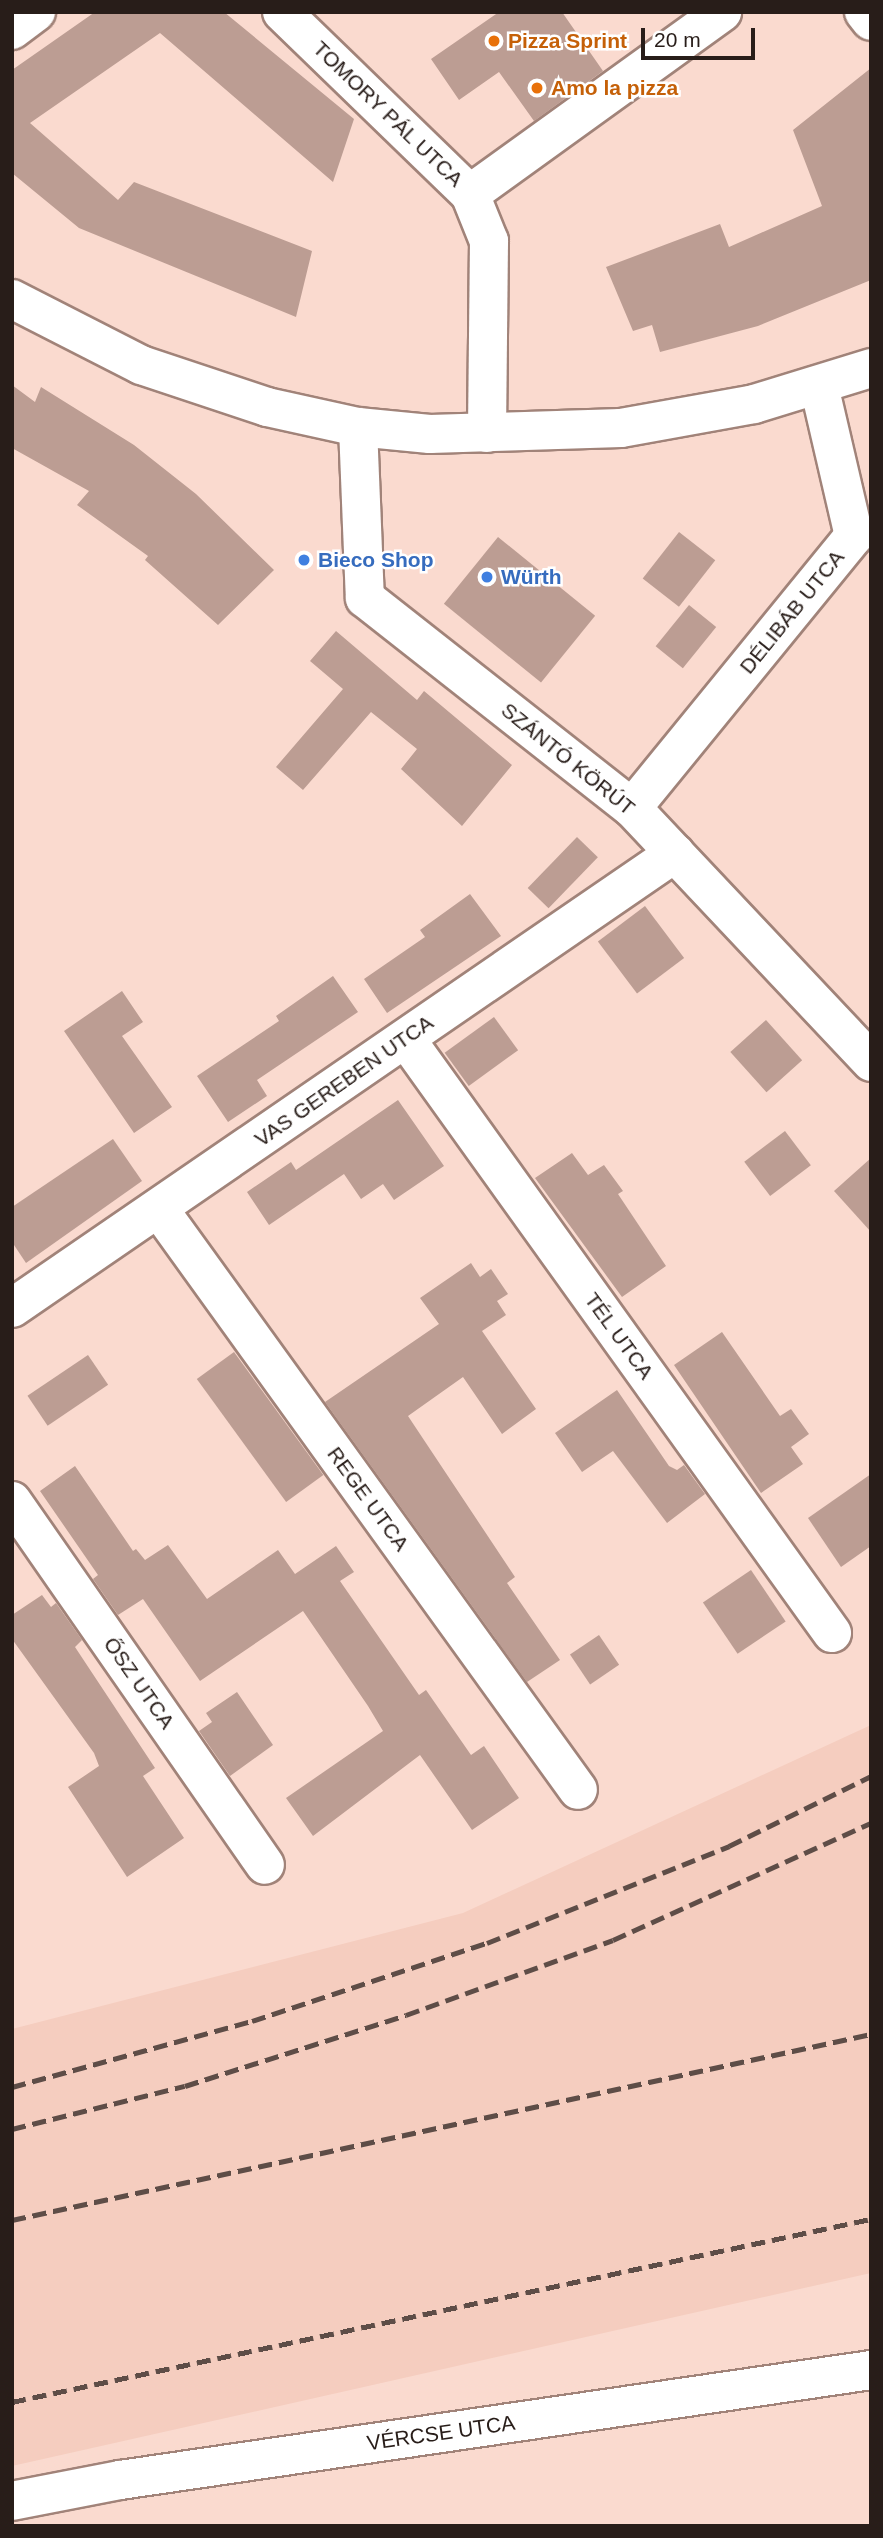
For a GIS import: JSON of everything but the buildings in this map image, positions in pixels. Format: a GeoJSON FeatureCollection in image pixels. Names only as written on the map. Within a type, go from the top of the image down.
{"type":"FeatureCollection","features":[{"type":"Feature","properties":{"kind":"street"},"geometry":{"type":"LineString","coordinates":[[12,30],[36,12]]}},
{"type":"Feature","properties":{"kind":"street","name":"TOMORY PÁL UTCA"},"geometry":{"type":"LineString","coordinates":[[282,12],[470,194],[489,242],[487,433]]}},
{"type":"Feature","properties":{"kind":"street"},"geometry":{"type":"LineString","coordinates":[[470,194],[722,12]]}},
{"type":"Feature","properties":{"kind":"street"},"geometry":{"type":"LineString","coordinates":[[864,12],[871,21]]}},
{"type":"Feature","properties":{"kind":"street"},"geometry":{"type":"LineString","coordinates":[[12,299],[141,365],[267,407],[358,427],[430,434],[621,428],[754,404],[871,368]]}},
{"type":"Feature","properties":{"kind":"street","name":"DÉLIBÁB UTCA"},"geometry":{"type":"LineString","coordinates":[[632,808],[854,536],[819,385]]}},
{"type":"Feature","properties":{"kind":"street","name":"SZÁNTÓ KÖRÚT"},"geometry":{"type":"LineString","coordinates":[[358,427],[365,598],[632,808],[871,1062]]}},
{"type":"Feature","properties":{"kind":"street","name":"VAS GEREBEN UTCA"},"geometry":{"type":"LineString","coordinates":[[15,1300],[159,1209],[675,853]]}},
{"type":"Feature","properties":{"kind":"street","name":"TÉL UTCA"},"geometry":{"type":"LineString","coordinates":[[406,1039],[832,1633]]}},
{"type":"Feature","properties":{"kind":"street","name":"REGE UTCA"},"geometry":{"type":"LineString","coordinates":[[159,1209],[578,1790]]}},
{"type":"Feature","properties":{"kind":"street","name":"ŐSZ UTCA"},"geometry":{"type":"LineString","coordinates":[[12,1501],[265,1865]]}},
{"type":"Feature","properties":{"kind":"street","name":"VÉRCSE UTCA"},"geometry":{"type":"LineString","coordinates":[[12,2501],[133,2478],[871,2370]]}},
{"type":"Feature","properties":{"kind":"shaded area"},"geometry":{"type":"Polygon","coordinates":[[[871,1725],[871,2273],[12,2466],[12,2029],[463,1913],[871,1725]]]}},
{"type":"Feature","properties":{"kind":"railway"},"geometry":{"type":"LineString","coordinates":[[12,2087],[252,2021],[487,1943],[729,1846],[871,1776]]}},
{"type":"Feature","properties":{"kind":"railway"},"geometry":{"type":"LineString","coordinates":[[12,2129],[185,2086],[406,2015],[613,1940],[871,1823]]}},
{"type":"Feature","properties":{"kind":"railway"},"geometry":{"type":"LineString","coordinates":[[12,2220],[871,2034]]}},
{"type":"Feature","properties":{"kind":"railway"},"geometry":{"type":"LineString","coordinates":[[12,2402],[871,2219]]}},
{"type":"Feature","properties":{"kind":"place","name":"Pizza Sprint"},"geometry":{"type":"Point","coordinates":[494,41]}},
{"type":"Feature","properties":{"kind":"place","name":"Amo la pizza"},"geometry":{"type":"Point","coordinates":[537,88]}},
{"type":"Feature","properties":{"kind":"place","name":"Bieco Shop"},"geometry":{"type":"Point","coordinates":[304,560]}},
{"type":"Feature","properties":{"kind":"place","name":"Würth"},"geometry":{"type":"Point","coordinates":[487,577]}}]}
